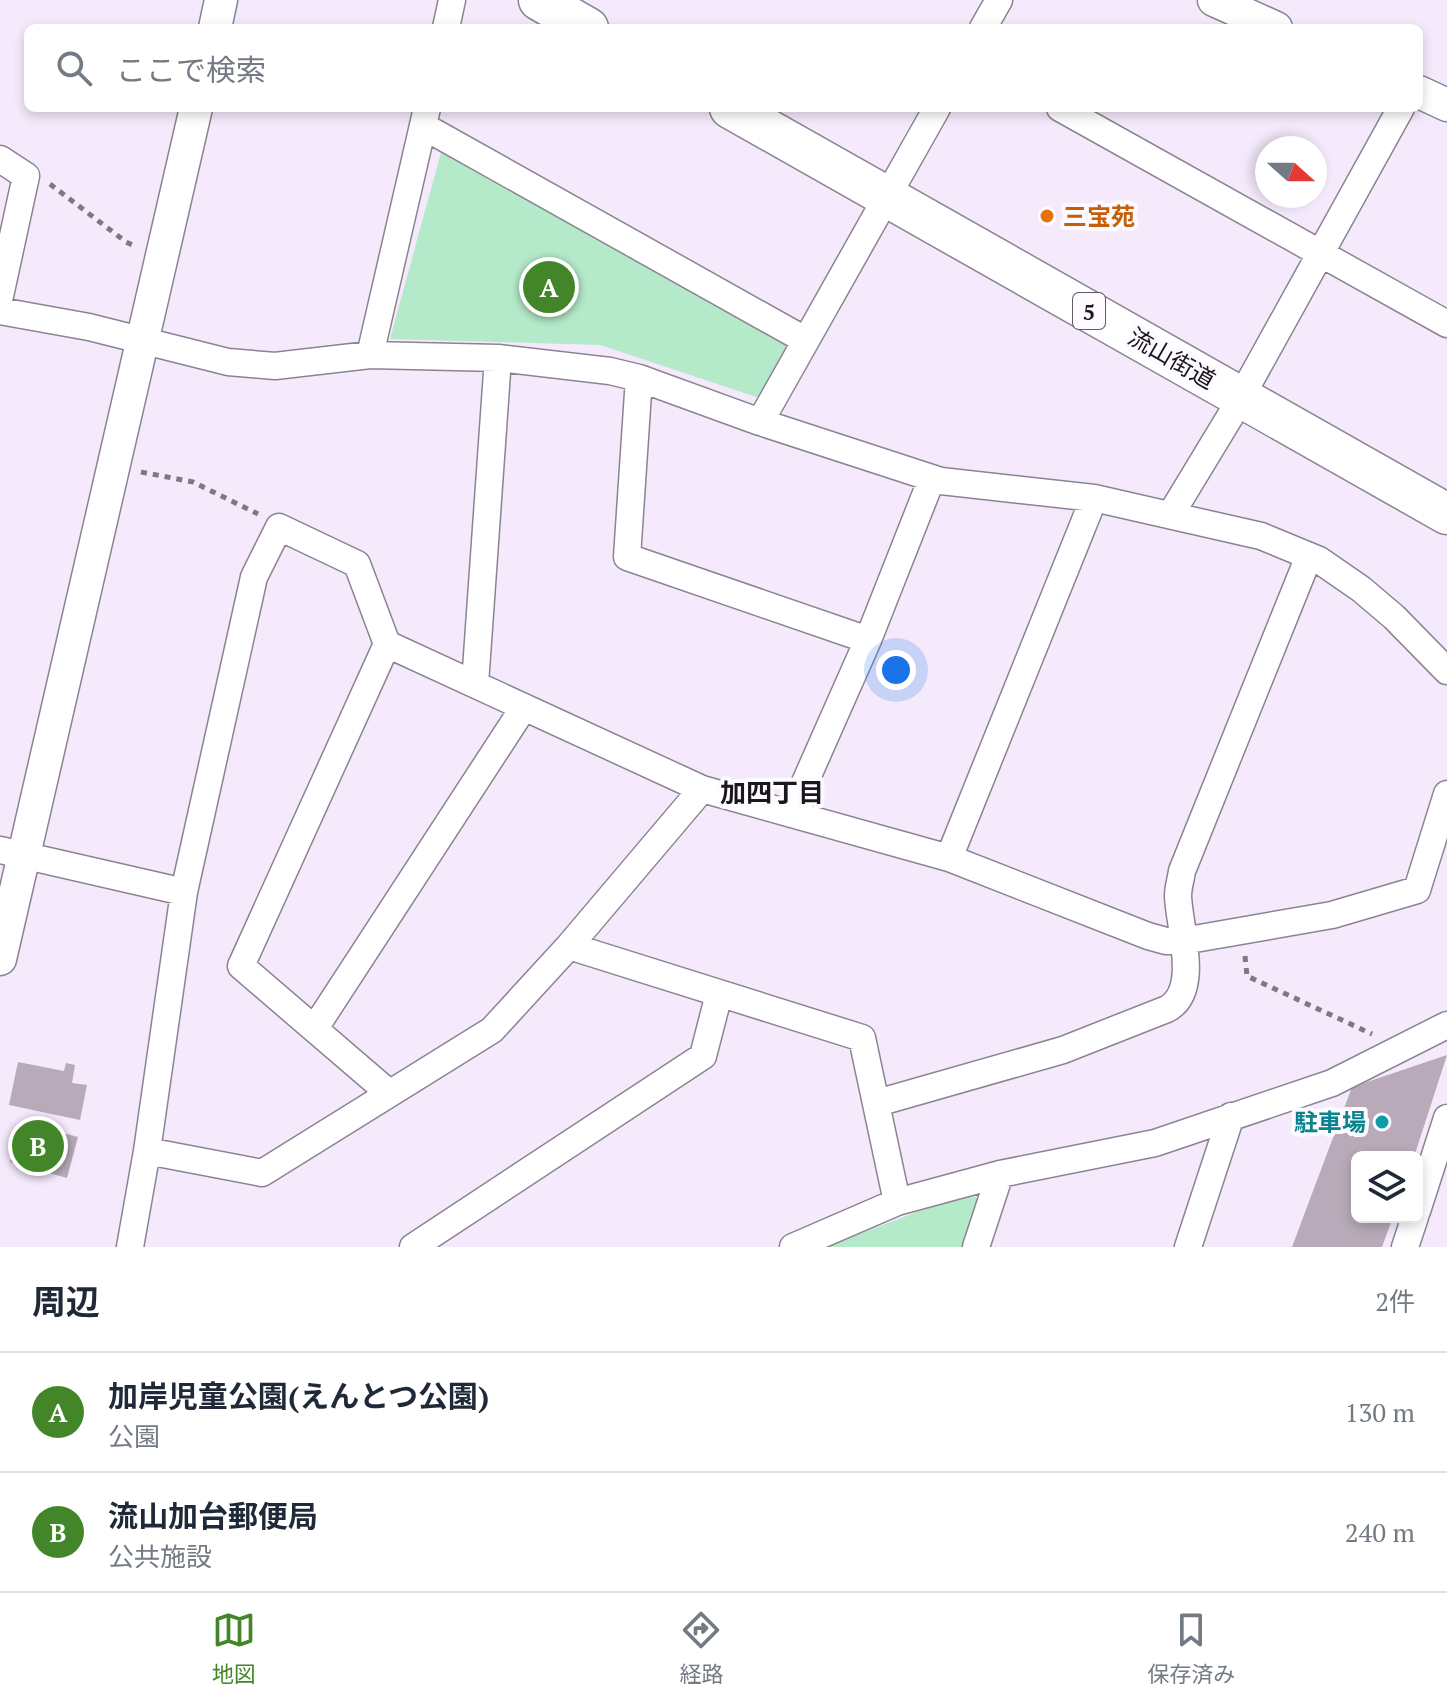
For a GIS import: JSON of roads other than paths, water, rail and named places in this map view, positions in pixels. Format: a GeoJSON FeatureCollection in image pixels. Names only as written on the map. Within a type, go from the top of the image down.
{"type":"FeatureCollection","features":[{"type":"Feature","properties":{"kind":"main road"},"geometry":{"type":"LineString","coordinates":[[539,0],[581,24]]}},
{"type":"Feature","properties":{"kind":"main road","name":"流山街道"},"geometry":{"type":"LineString","coordinates":[[737,112],[1447,514]]}},
{"type":"Feature","properties":{"kind":"street"},"geometry":{"type":"LineString","coordinates":[[216,24],[221,0]]}},
{"type":"Feature","properties":{"kind":"street"},"geometry":{"type":"LineString","coordinates":[[447,24],[452,0]]}},
{"type":"Feature","properties":{"kind":"street"},"geometry":{"type":"LineString","coordinates":[[1214,0],[1267,24]]}},
{"type":"Feature","properties":{"kind":"street"},"geometry":{"type":"LineString","coordinates":[[985,24],[994,1]]}},
{"type":"Feature","properties":{"kind":"street"},"geometry":{"type":"LineString","coordinates":[[1423,94],[1447,105]]}},
{"type":"Feature","properties":{"kind":"street"},"geometry":{"type":"LineString","coordinates":[[0,959],[12,852],[142,342],[195,112]]}},
{"type":"Feature","properties":{"kind":"street"},"geometry":{"type":"LineString","coordinates":[[760,422],[935,112]]}},
{"type":"Feature","properties":{"kind":"street"},"geometry":{"type":"LineString","coordinates":[[1067,112],[1447,324]]}},
{"type":"Feature","properties":{"kind":"street"},"geometry":{"type":"LineString","coordinates":[[1171,514],[1399,112]]}},
{"type":"Feature","properties":{"kind":"street"},"geometry":{"type":"LineString","coordinates":[[370,355],[425,117],[805,340]]}},
{"type":"Feature","properties":{"kind":"street"},"geometry":{"type":"LineString","coordinates":[[0,159],[26,176],[0,296]]}},
{"type":"Feature","properties":{"kind":"street"},"geometry":{"type":"LineString","coordinates":[[0,311],[89,327],[228,362],[275,366],[370,355],[498,358],[610,371],[639,378],[760,422],[941,481],[1094,498],[1261,536],[1309,556],[1361,589],[1394,617],[1447,671]]}},
{"type":"Feature","properties":{"kind":"street"},"geometry":{"type":"LineString","coordinates":[[475,684],[498,358]]}},
{"type":"Feature","properties":{"kind":"street"},"geometry":{"type":"LineString","coordinates":[[639,378],[627,557],[868,640]]}},
{"type":"Feature","properties":{"kind":"street"},"geometry":{"type":"LineString","coordinates":[[791,814],[868,640],[932,478]]}},
{"type":"Feature","properties":{"kind":"street"},"geometry":{"type":"LineString","coordinates":[[949,858],[1094,498]]}},
{"type":"Feature","properties":{"kind":"street"},"geometry":{"type":"LineString","coordinates":[[130,1247],[184,892],[254,577],[279,527],[357,564],[387,644],[241,966],[389,1093]]}},
{"type":"Feature","properties":{"kind":"street"},"geometry":{"type":"LineString","coordinates":[[877,1103],[1063,1050],[1178,1002],[1185,988],[1178,894],[1182,871],[1309,556]]}},
{"type":"Feature","properties":{"kind":"street"},"geometry":{"type":"LineString","coordinates":[[387,644],[702,789],[949,858],[1166,941],[1183,941],[1332,915],[1417,890],[1447,794]]}},
{"type":"Feature","properties":{"kind":"street"},"geometry":{"type":"LineString","coordinates":[[315,1028],[524,707]]}},
{"type":"Feature","properties":{"kind":"street"},"geometry":{"type":"LineString","coordinates":[[147,1151],[262,1173],[492,1030],[569,946],[702,789]]}},
{"type":"Feature","properties":{"kind":"street"},"geometry":{"type":"LineString","coordinates":[[12,852],[184,892]]}},
{"type":"Feature","properties":{"kind":"street"},"geometry":{"type":"LineString","coordinates":[[569,946],[862,1038],[897,1202]]}},
{"type":"Feature","properties":{"kind":"street"},"geometry":{"type":"LineString","coordinates":[[413,1247],[703,1056],[719,994]]}},
{"type":"Feature","properties":{"kind":"street"},"geometry":{"type":"LineString","coordinates":[[793,1247],[897,1202],[1000,1174],[1155,1143],[1332,1083],[1447,1025]]}},
{"type":"Feature","properties":{"kind":"street"},"geometry":{"type":"LineString","coordinates":[[1188,1247],[1231,1116]]}},
{"type":"Feature","properties":{"kind":"street"},"geometry":{"type":"LineString","coordinates":[[1423,1197],[1442,1151],[1447,1118]]}},
{"type":"Feature","properties":{"kind":"street"},"geometry":{"type":"LineString","coordinates":[[976,1247],[1000,1174]]}},
{"type":"Feature","properties":{"kind":"street"},"geometry":{"type":"LineString","coordinates":[[1405,1247],[1413,1223]]}},
{"type":"Feature","properties":{"kind":"place","name":"三宝苑"},"geometry":{"type":"Point","coordinates":[1047,216]}},
{"type":"Feature","properties":{"kind":"place","name":"加岸児童公園(えんとつ公園)"},"geometry":{"type":"Point","coordinates":[549,287]}},
{"type":"Feature","properties":{"kind":"place","name":"駐車場"},"geometry":{"type":"Point","coordinates":[1382,1122]}},
{"type":"Feature","properties":{"kind":"place","name":"流山加台郵便局"},"geometry":{"type":"Point","coordinates":[38,1146]}},
{"type":"Feature","properties":{"kind":"district","name":"加四丁目"},"geometry":{"type":"Point","coordinates":[772,792]}}]}
